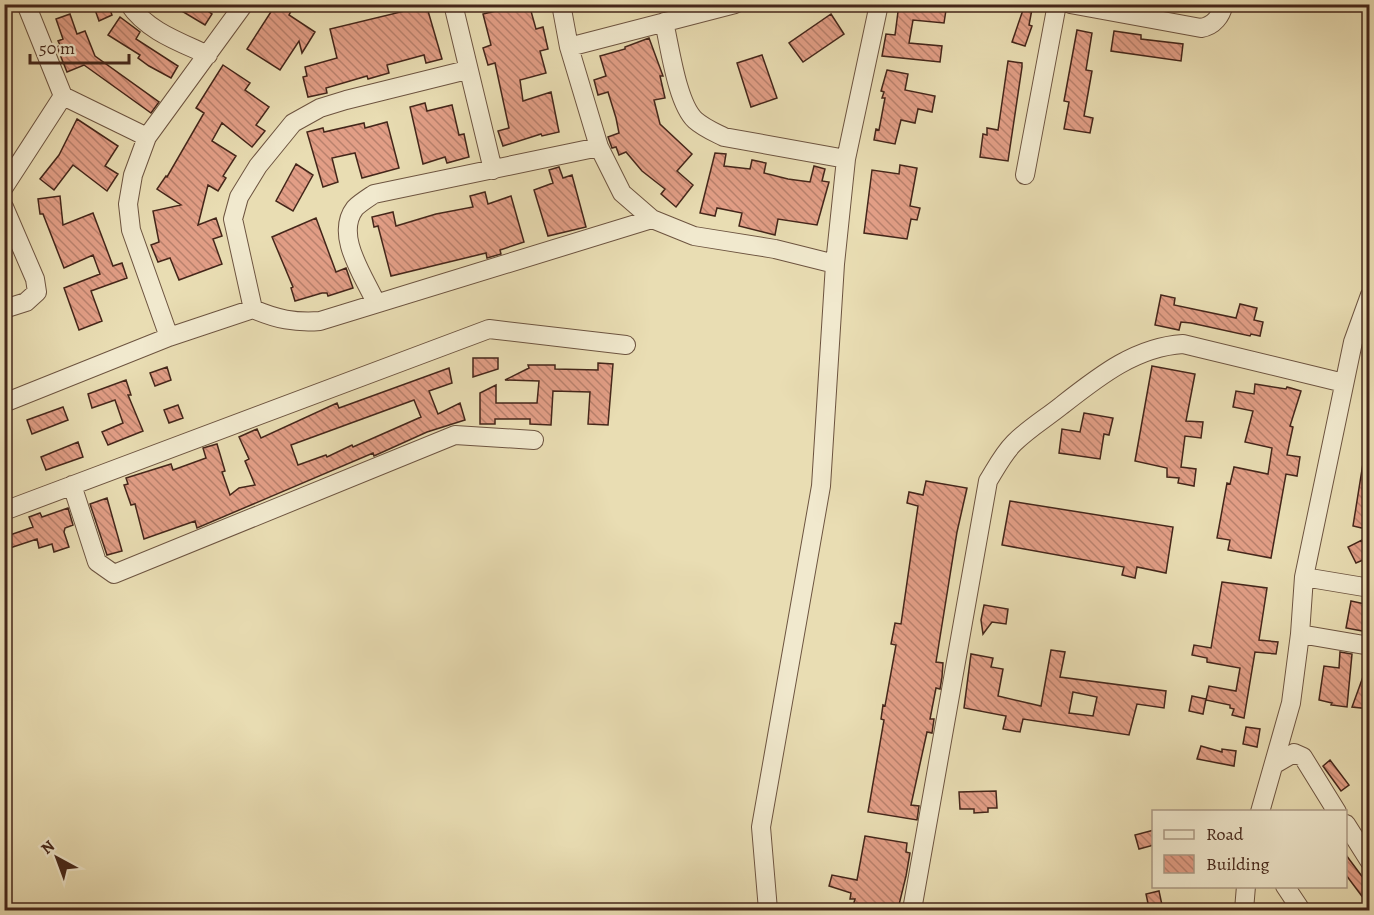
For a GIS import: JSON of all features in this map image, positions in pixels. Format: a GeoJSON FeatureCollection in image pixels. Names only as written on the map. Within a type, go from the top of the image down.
{"type":"FeatureCollection","features":[{"type":"Feature","properties":{"kind":"street"},"geometry":{"type":"LineString","coordinates":[[27,4],[63,96],[147,137]]}},
{"type":"Feature","properties":{"kind":"street"},"geometry":{"type":"LineString","coordinates":[[129,4],[141,19],[160,32],[208,55]]}},
{"type":"Feature","properties":{"kind":"street"},"geometry":{"type":"LineString","coordinates":[[169,337],[131,230],[128,204],[133,175],[147,137],[244,4]]}},
{"type":"Feature","properties":{"kind":"street"},"geometry":{"type":"LineString","coordinates":[[453,4],[467,70],[493,170]]}},
{"type":"Feature","properties":{"kind":"street"},"geometry":{"type":"LineString","coordinates":[[561,4],[569,47],[599,147],[622,193],[652,219],[694,236],[775,249],[835,264]]}},
{"type":"Feature","properties":{"kind":"street"},"geometry":{"type":"LineString","coordinates":[[569,47],[735,4]]}},
{"type":"Feature","properties":{"kind":"street"},"geometry":{"type":"LineString","coordinates":[[768,910],[761,827],[821,486],[835,264],[846,159],[879,4]]}},
{"type":"Feature","properties":{"kind":"street"},"geometry":{"type":"LineString","coordinates":[[1024,175],[1057,4]]}},
{"type":"Feature","properties":{"kind":"street"},"geometry":{"type":"LineString","coordinates":[[1070,4],[1201,28],[1207,27],[1221,15],[1224,4]]}},
{"type":"Feature","properties":{"kind":"street"},"geometry":{"type":"LineString","coordinates":[[664,22],[684,102],[694,119],[708,130],[724,137],[846,159]]}},
{"type":"Feature","properties":{"kind":"street"},"geometry":{"type":"LineString","coordinates":[[253,309],[233,219],[239,197],[258,166],[293,123],[329,105],[467,70]]}},
{"type":"Feature","properties":{"kind":"street"},"geometry":{"type":"LineString","coordinates":[[4,187],[63,96]]}},
{"type":"Feature","properties":{"kind":"street"},"geometry":{"type":"LineString","coordinates":[[376,303],[349,244],[347,223],[356,207],[374,194],[599,147]]}},
{"type":"Feature","properties":{"kind":"street"},"geometry":{"type":"LineString","coordinates":[[4,207],[35,279],[37,292],[26,302],[4,309]]}},
{"type":"Feature","properties":{"kind":"street"},"geometry":{"type":"LineString","coordinates":[[4,403],[169,337],[253,309],[275,318],[297,323],[320,321],[652,219]]}},
{"type":"Feature","properties":{"kind":"street"},"geometry":{"type":"LineString","coordinates":[[1261,810],[1291,703],[1300,634],[1304,578],[1353,342],[1370,295]]}},
{"type":"Feature","properties":{"kind":"street"},"geometry":{"type":"LineString","coordinates":[[4,510],[489,329],[626,345]]}},
{"type":"Feature","properties":{"kind":"street"},"geometry":{"type":"LineString","coordinates":[[912,910],[988,481],[1003,456],[1029,431],[1106,372],[1135,355],[1166,345],[1183,344],[1344,383]]}},
{"type":"Feature","properties":{"kind":"street"},"geometry":{"type":"LineString","coordinates":[[72,485],[97,562],[114,574],[455,435],[534,440]]}},
{"type":"Feature","properties":{"kind":"street"},"geometry":{"type":"LineString","coordinates":[[1304,578],[1370,588]]}},
{"type":"Feature","properties":{"kind":"street"},"geometry":{"type":"LineString","coordinates":[[1300,634],[1370,646]]}},
{"type":"Feature","properties":{"kind":"street"},"geometry":{"type":"LineString","coordinates":[[1275,764],[1294,753],[1303,758],[1336,810]]}},
{"type":"Feature","properties":{"kind":"street"},"geometry":{"type":"LineString","coordinates":[[1347,826],[1370,862]]}},
{"type":"Feature","properties":{"kind":"street"},"geometry":{"type":"LineString","coordinates":[[1244,910],[1246,888]]}},
{"type":"Feature","properties":{"kind":"street"},"geometry":{"type":"LineString","coordinates":[[1286,888],[1301,910]]}},
{"type":"Feature","properties":{"kind":"building"},"geometry":{"type":"Polygon","coordinates":[[[93,4],[108,4],[112,15],[99,21],[93,4]]]}},
{"type":"Feature","properties":{"kind":"building"},"geometry":{"type":"Polygon","coordinates":[[[170,4],[197,4],[212,14],[205,25],[170,4]]]}},
{"type":"Feature","properties":{"kind":"building"},"geometry":{"type":"Polygon","coordinates":[[[276,4],[295,4],[289,15],[315,32],[302,53],[299,41],[280,70],[247,49],[276,4]]]}},
{"type":"Feature","properties":{"kind":"building"},"geometry":{"type":"Polygon","coordinates":[[[408,4],[426,4],[442,59],[426,63],[424,55],[387,65],[389,73],[368,79],[367,76],[326,88],[327,93],[308,97],[303,77],[307,76],[305,67],[337,58],[330,29],[409,10],[408,4]]]}},
{"type":"Feature","properties":{"kind":"building"},"geometry":{"type":"Polygon","coordinates":[[[512,4],[529,4],[536,29],[543,27],[548,49],[540,51],[546,73],[520,80],[523,101],[551,92],[559,132],[542,136],[541,134],[503,146],[498,131],[509,128],[495,63],[488,65],[483,48],[491,45],[483,14],[513,7],[512,4]]]}},
{"type":"Feature","properties":{"kind":"building"},"geometry":{"type":"Polygon","coordinates":[[[899,4],[946,10],[944,23],[913,20],[909,43],[942,46],[940,62],[882,56],[886,34],[895,35],[899,4]]]}},
{"type":"Feature","properties":{"kind":"building"},"geometry":{"type":"Polygon","coordinates":[[[1025,4],[1033,4],[1029,25],[1032,26],[1025,46],[1012,42],[1025,4]]]}},
{"type":"Feature","properties":{"kind":"building"},"geometry":{"type":"Polygon","coordinates":[[[70,14],[77,34],[85,31],[95,56],[159,102],[151,113],[84,65],[67,72],[57,47],[60,45],[58,41],[63,39],[56,19],[70,14]]]}},
{"type":"Feature","properties":{"kind":"building"},"geometry":{"type":"Polygon","coordinates":[[[831,14],[844,34],[803,62],[789,43],[831,14]]]}},
{"type":"Feature","properties":{"kind":"building"},"geometry":{"type":"Polygon","coordinates":[[[120,17],[140,32],[136,39],[178,66],[171,78],[149,66],[138,58],[140,55],[108,35],[120,17]]]}},
{"type":"Feature","properties":{"kind":"building"},"geometry":{"type":"Polygon","coordinates":[[[1077,30],[1092,33],[1086,70],[1092,71],[1084,116],[1093,118],[1090,133],[1064,129],[1069,102],[1064,101],[1077,30]]]}},
{"type":"Feature","properties":{"kind":"building"},"geometry":{"type":"Polygon","coordinates":[[[1114,31],[1141,35],[1141,39],[1183,44],[1181,61],[1111,51],[1114,31]]]}},
{"type":"Feature","properties":{"kind":"building"},"geometry":{"type":"Polygon","coordinates":[[[649,38],[663,76],[660,76],[665,98],[654,100],[660,124],[692,154],[677,171],[693,185],[676,207],[661,194],[665,189],[642,171],[626,152],[619,155],[616,147],[612,148],[608,137],[619,133],[616,118],[608,92],[598,95],[594,80],[606,76],[600,56],[625,49],[625,47],[649,38]]]}},
{"type":"Feature","properties":{"kind":"building"},"geometry":{"type":"Polygon","coordinates":[[[762,55],[777,98],[751,107],[737,63],[762,55]]]}},
{"type":"Feature","properties":{"kind":"building"},"geometry":{"type":"Polygon","coordinates":[[[1008,61],[1022,63],[1022,67],[1008,161],[980,157],[983,134],[987,135],[987,128],[998,130],[1008,61]]]}},
{"type":"Feature","properties":{"kind":"building"},"geometry":{"type":"Polygon","coordinates":[[[223,65],[250,83],[245,90],[269,107],[256,125],[265,131],[252,147],[222,123],[212,141],[236,156],[223,176],[226,178],[218,191],[208,185],[198,225],[216,218],[222,236],[213,239],[222,264],[179,280],[170,258],[158,262],[151,245],[159,242],[153,211],[181,205],[157,189],[167,177],[204,113],[196,108],[223,65]]]}},
{"type":"Feature","properties":{"kind":"building"},"geometry":{"type":"Polygon","coordinates":[[[887,70],[908,74],[905,90],[935,96],[932,112],[918,109],[915,123],[901,120],[895,144],[874,140],[876,129],[879,130],[885,98],[882,98],[884,92],[881,91],[887,70]]]}},
{"type":"Feature","properties":{"kind":"building"},"geometry":{"type":"Polygon","coordinates":[[[425,103],[427,111],[452,105],[459,135],[464,134],[469,157],[447,163],[445,157],[423,164],[410,107],[425,103]]]}},
{"type":"Feature","properties":{"kind":"building"},"geometry":{"type":"Polygon","coordinates":[[[77,119],[118,146],[105,166],[118,174],[107,191],[73,165],[54,190],[40,179],[59,155],[77,119]]]}},
{"type":"Feature","properties":{"kind":"building"},"geometry":{"type":"Polygon","coordinates":[[[387,122],[399,168],[362,178],[355,153],[332,158],[338,182],[323,187],[307,132],[323,128],[324,132],[364,123],[365,128],[387,122]]]}},
{"type":"Feature","properties":{"kind":"building"},"geometry":{"type":"Polygon","coordinates":[[[715,153],[726,154],[724,166],[750,169],[752,160],[766,163],[764,173],[788,179],[810,182],[814,166],[825,169],[822,181],[829,182],[817,225],[778,219],[775,235],[739,226],[742,213],[717,208],[715,216],[700,213],[715,153]]]}},
{"type":"Feature","properties":{"kind":"building"},"geometry":{"type":"Polygon","coordinates":[[[296,164],[313,175],[293,211],[276,201],[296,164]]]}},
{"type":"Feature","properties":{"kind":"building"},"geometry":{"type":"Polygon","coordinates":[[[900,165],[917,168],[910,206],[920,208],[917,220],[911,219],[907,239],[864,233],[872,170],[899,174],[900,165]]]}},
{"type":"Feature","properties":{"kind":"building"},"geometry":{"type":"Polygon","coordinates":[[[559,167],[563,178],[572,175],[586,227],[548,236],[534,190],[553,183],[549,170],[559,167]]]}},
{"type":"Feature","properties":{"kind":"building"},"geometry":{"type":"Polygon","coordinates":[[[485,192],[488,204],[511,196],[524,242],[500,250],[501,254],[487,258],[486,253],[391,276],[378,226],[374,227],[372,217],[393,212],[396,226],[436,214],[473,207],[470,196],[485,192]]]}},
{"type":"Feature","properties":{"kind":"building"},"geometry":{"type":"Polygon","coordinates":[[[60,196],[63,225],[93,213],[113,266],[122,263],[127,278],[91,291],[102,321],[79,330],[64,288],[100,274],[93,255],[64,268],[43,214],[40,214],[38,199],[60,196]]]}},
{"type":"Feature","properties":{"kind":"building"},"geometry":{"type":"Polygon","coordinates":[[[316,218],[336,272],[346,268],[353,288],[328,296],[327,293],[322,293],[295,301],[291,288],[293,287],[272,237],[316,218]]]}},
{"type":"Feature","properties":{"kind":"building"},"geometry":{"type":"Polygon","coordinates":[[[1161,295],[1175,298],[1174,305],[1236,318],[1240,304],[1257,308],[1254,320],[1263,322],[1260,336],[1251,334],[1250,336],[1191,323],[1181,322],[1179,330],[1155,325],[1161,295]]]}},
{"type":"Feature","properties":{"kind":"building"},"geometry":{"type":"Polygon","coordinates":[[[473,358],[498,358],[498,369],[473,377],[473,358]]]}},
{"type":"Feature","properties":{"kind":"building"},"geometry":{"type":"Polygon","coordinates":[[[598,363],[613,364],[608,425],[588,424],[590,392],[553,391],[551,425],[530,424],[530,419],[495,419],[495,424],[480,424],[480,393],[496,385],[496,403],[537,403],[539,381],[505,380],[529,368],[528,365],[555,365],[555,369],[598,370],[598,363]]]}},
{"type":"Feature","properties":{"kind":"building"},"geometry":{"type":"Polygon","coordinates":[[[1152,366],[1195,374],[1186,421],[1203,422],[1201,438],[1185,436],[1181,467],[1196,469],[1194,486],[1178,483],[1179,478],[1167,477],[1167,468],[1135,461],[1152,366]]]}},
{"type":"Feature","properties":{"kind":"building"},"geometry":{"type":"Polygon","coordinates":[[[167,367],[171,380],[155,386],[150,373],[167,367]]]}},
{"type":"Feature","properties":{"kind":"building"},"geometry":{"type":"Polygon","coordinates":[[[449,368],[452,383],[429,391],[438,414],[460,403],[465,420],[427,432],[374,456],[373,453],[197,528],[195,521],[144,539],[135,504],[131,505],[124,485],[128,484],[126,478],[171,464],[173,470],[206,458],[203,448],[217,444],[225,471],[222,472],[230,495],[239,488],[255,485],[245,461],[249,459],[239,437],[257,429],[261,438],[337,403],[339,408],[449,368]],[[414,400],[291,445],[298,465],[326,455],[327,457],[352,445],[353,447],[421,417],[414,400]]]}},
{"type":"Feature","properties":{"kind":"building"},"geometry":{"type":"Polygon","coordinates":[[[126,380],[131,395],[128,395],[143,431],[108,445],[102,432],[123,423],[115,400],[92,408],[88,394],[126,380]]]}},
{"type":"Feature","properties":{"kind":"building"},"geometry":{"type":"Polygon","coordinates":[[[1255,384],[1286,389],[1287,387],[1301,391],[1290,426],[1293,427],[1287,455],[1300,457],[1297,476],[1286,474],[1271,558],[1228,550],[1230,540],[1217,538],[1227,483],[1230,484],[1234,467],[1268,474],[1272,448],[1245,442],[1253,411],[1233,407],[1236,391],[1254,394],[1255,384]]]}},
{"type":"Feature","properties":{"kind":"building"},"geometry":{"type":"Polygon","coordinates":[[[178,405],[183,418],[169,423],[164,410],[178,405]]]}},
{"type":"Feature","properties":{"kind":"building"},"geometry":{"type":"Polygon","coordinates":[[[63,407],[68,420],[32,434],[27,420],[63,407]]]}},
{"type":"Feature","properties":{"kind":"building"},"geometry":{"type":"Polygon","coordinates":[[[1084,413],[1113,418],[1109,435],[1104,434],[1100,459],[1059,453],[1062,429],[1080,432],[1084,413]]]}},
{"type":"Feature","properties":{"kind":"building"},"geometry":{"type":"Polygon","coordinates":[[[78,442],[83,457],[46,470],[41,457],[78,442]]]}},
{"type":"Feature","properties":{"kind":"building"},"geometry":{"type":"Polygon","coordinates":[[[1364,457],[1370,458],[1370,511],[1366,529],[1353,526],[1364,457]]]}},
{"type":"Feature","properties":{"kind":"building"},"geometry":{"type":"Polygon","coordinates":[[[926,481],[967,488],[957,532],[936,662],[943,663],[940,689],[936,688],[930,719],[934,719],[932,733],[927,732],[911,805],[919,806],[917,820],[868,812],[884,720],[881,719],[883,705],[885,706],[896,645],[891,644],[895,623],[901,624],[918,506],[907,503],[909,492],[923,495],[926,481]]]}},
{"type":"Feature","properties":{"kind":"building"},"geometry":{"type":"Polygon","coordinates":[[[107,498],[122,551],[107,555],[90,504],[107,498]]]}},
{"type":"Feature","properties":{"kind":"building"},"geometry":{"type":"Polygon","coordinates":[[[1010,501],[1173,527],[1166,573],[1137,567],[1135,578],[1122,575],[1124,567],[1002,545],[1010,501]]]}},
{"type":"Feature","properties":{"kind":"building"},"geometry":{"type":"Polygon","coordinates":[[[68,508],[73,525],[65,528],[64,532],[69,547],[54,552],[52,544],[39,548],[37,539],[4,550],[4,537],[33,527],[29,517],[40,513],[42,517],[68,508]]]}},
{"type":"Feature","properties":{"kind":"building"},"geometry":{"type":"Polygon","coordinates":[[[1362,540],[1370,557],[1356,563],[1348,547],[1362,540]]]}},
{"type":"Feature","properties":{"kind":"building"},"geometry":{"type":"Polygon","coordinates":[[[1222,582],[1267,588],[1259,640],[1278,642],[1276,654],[1255,652],[1244,718],[1232,715],[1234,709],[1230,708],[1230,705],[1206,700],[1209,686],[1236,691],[1240,668],[1207,662],[1207,658],[1192,655],[1194,645],[1211,648],[1222,582]]]}},
{"type":"Feature","properties":{"kind":"building"},"geometry":{"type":"Polygon","coordinates":[[[1351,601],[1370,605],[1368,632],[1346,628],[1351,601]]]}},
{"type":"Feature","properties":{"kind":"building"},"geometry":{"type":"Polygon","coordinates":[[[984,605],[1008,609],[1006,624],[992,622],[983,634],[981,620],[984,605]]]}},
{"type":"Feature","properties":{"kind":"building"},"geometry":{"type":"Polygon","coordinates":[[[1051,650],[1065,652],[1060,677],[1166,691],[1164,708],[1137,704],[1129,735],[1023,719],[1020,732],[1003,729],[1006,716],[964,708],[971,654],[993,658],[991,667],[1003,669],[998,696],[1041,706],[1051,650]],[[1073,692],[1069,713],[1093,716],[1097,697],[1073,692]]]}},
{"type":"Feature","properties":{"kind":"building"},"geometry":{"type":"Polygon","coordinates":[[[1340,652],[1352,654],[1347,707],[1331,705],[1332,703],[1319,700],[1324,666],[1339,668],[1340,652]]]}},
{"type":"Feature","properties":{"kind":"building"},"geometry":{"type":"Polygon","coordinates":[[[1368,663],[1370,709],[1352,707],[1368,663]]]}},
{"type":"Feature","properties":{"kind":"building"},"geometry":{"type":"Polygon","coordinates":[[[1192,696],[1206,699],[1203,714],[1189,711],[1192,696]]]}},
{"type":"Feature","properties":{"kind":"building"},"geometry":{"type":"Polygon","coordinates":[[[1246,727],[1260,729],[1257,747],[1243,744],[1246,727]]]}},
{"type":"Feature","properties":{"kind":"building"},"geometry":{"type":"Polygon","coordinates":[[[1201,746],[1222,752],[1222,749],[1236,751],[1234,766],[1197,759],[1201,746]]]}},
{"type":"Feature","properties":{"kind":"building"},"geometry":{"type":"Polygon","coordinates":[[[1330,760],[1349,785],[1341,791],[1323,766],[1330,760]]]}},
{"type":"Feature","properties":{"kind":"building"},"geometry":{"type":"Polygon","coordinates":[[[996,791],[997,808],[988,808],[988,812],[974,813],[974,809],[960,809],[959,792],[996,791]]]}},
{"type":"Feature","properties":{"kind":"building"},"geometry":{"type":"Polygon","coordinates":[[[1152,831],[1152,846],[1139,849],[1135,835],[1152,831]]]}},
{"type":"Feature","properties":{"kind":"building"},"geometry":{"type":"Polygon","coordinates":[[[865,836],[907,843],[906,852],[910,853],[898,909],[853,906],[855,899],[850,899],[851,893],[829,886],[832,875],[857,880],[865,836]]]}},
{"type":"Feature","properties":{"kind":"building"},"geometry":{"type":"Polygon","coordinates":[[[1347,856],[1370,887],[1370,907],[1347,876],[1347,856]]]}},
{"type":"Feature","properties":{"kind":"building"},"geometry":{"type":"Polygon","coordinates":[[[1159,891],[1162,905],[1149,908],[1146,894],[1159,891]]]}}]}
